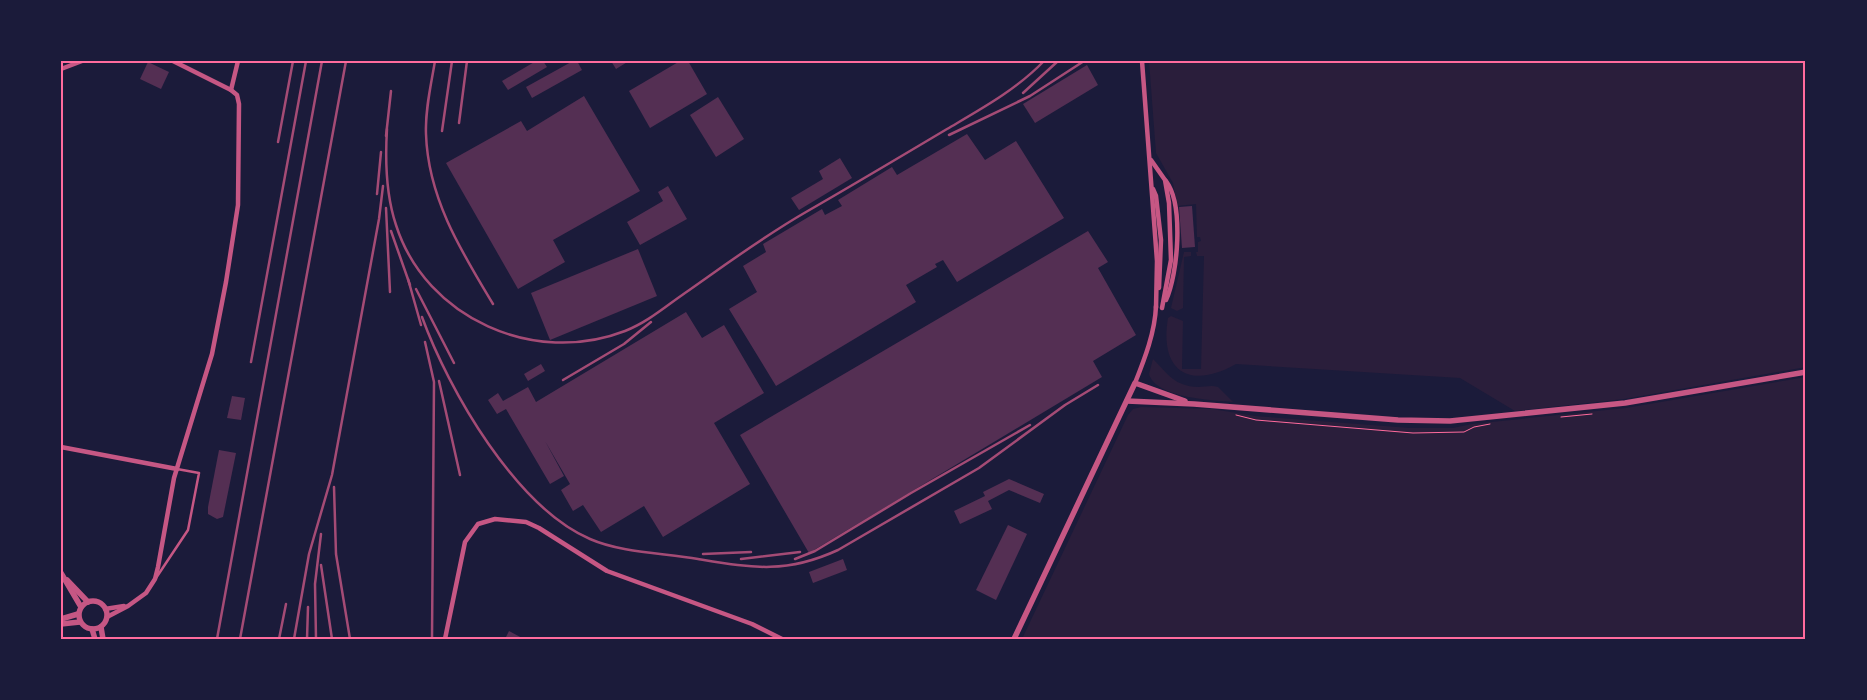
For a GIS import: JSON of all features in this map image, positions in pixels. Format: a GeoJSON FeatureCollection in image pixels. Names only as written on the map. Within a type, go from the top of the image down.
{"type":"FeatureCollection","features":[{"type":"Feature","properties":{"kind":"street"},"geometry":{"type":"LineString","coordinates":[[61,69],[82,61]]}},
{"type":"Feature","properties":{"kind":"street"},"geometry":{"type":"LineString","coordinates":[[103,639],[101,627],[107,617],[128,606],[146,592],[155,580],[177,469],[217,331],[238,205],[239,104],[237,95],[232,90],[173,61]]}},
{"type":"Feature","properties":{"kind":"street"},"geometry":{"type":"LineString","coordinates":[[232,90],[238,61]]}},
{"type":"Feature","properties":{"kind":"street"},"geometry":{"type":"LineString","coordinates":[[1142,61],[1152,187],[1156,196],[1161,240],[1162,267],[1156,308],[1157,316]]}},
{"type":"Feature","properties":{"kind":"street"},"geometry":{"type":"LineString","coordinates":[[1014,639],[1127,401],[1135,383],[1157,316],[1162,308],[1172,251],[1165,180],[1150,159]]}},
{"type":"Feature","properties":{"kind":"street"},"geometry":{"type":"LineString","coordinates":[[1127,401],[1194,404],[1398,420],[1450,421],[1625,403],[1806,372]]}},
{"type":"Feature","properties":{"kind":"street"},"geometry":{"type":"LineString","coordinates":[[1135,383],[1194,404]]}},
{"type":"Feature","properties":{"kind":"street"},"geometry":{"type":"LineString","coordinates":[[61,447],[177,469]]}},
{"type":"Feature","properties":{"kind":"street"},"geometry":{"type":"LineString","coordinates":[[445,639],[465,542],[478,524],[495,519],[526,522],[607,571],[752,624],[782,639]]}},
{"type":"Feature","properties":{"kind":"street"},"geometry":{"type":"LineString","coordinates":[[62,575],[88,602]]}},
{"type":"Feature","properties":{"kind":"street"},"geometry":{"type":"LineString","coordinates":[[62,575],[81,607]]}},
{"type":"Feature","properties":{"kind":"street"},"geometry":{"type":"LineString","coordinates":[[101,627],[92,630],[80,622],[78,614],[81,607],[88,602],[98,602],[106,609],[107,617]]}},
{"type":"Feature","properties":{"kind":"street"},"geometry":{"type":"LineString","coordinates":[[106,609],[128,606]]}},
{"type":"Feature","properties":{"kind":"street"},"geometry":{"type":"LineString","coordinates":[[61,620],[78,614]]}},
{"type":"Feature","properties":{"kind":"street"},"geometry":{"type":"LineString","coordinates":[[61,624],[80,622]]}},
{"type":"Feature","properties":{"kind":"street"},"geometry":{"type":"LineString","coordinates":[[92,630],[95,639]]}},
{"type":"Feature","properties":{"kind":"lane"},"geometry":{"type":"LineString","coordinates":[[155,580],[188,530],[199,473],[177,469]]}},
{"type":"Feature","properties":{"kind":"shaded area"},"geometry":{"type":"Polygon","coordinates":[[[1149,61],[1806,61],[1806,367],[1624,399],[1515,411],[1460,378],[1236,364],[1220,372],[1205,375],[1192,375],[1181,371],[1173,363],[1168,352],[1166,337],[1168,318],[1171,316],[1183,321],[1182,369],[1201,369],[1204,256],[1197,256],[1196,252],[1198,252],[1198,242],[1201,241],[1200,237],[1197,237],[1196,204],[1177,206],[1173,183],[1156,153],[1149,61]]]}},
{"type":"Feature","properties":{"kind":"shaded area"},"geometry":{"type":"Polygon","coordinates":[[[1184,252],[1191,252],[1191,256],[1184,257],[1183,308],[1177,311],[1171,308],[1184,252]]]}},
{"type":"Feature","properties":{"kind":"shaded area"},"geometry":{"type":"Polygon","coordinates":[[[1153,359],[1177,382],[1198,387],[1218,387],[1233,402],[1199,399],[1173,393],[1162,388],[1154,382],[1149,374],[1153,359]]]}},
{"type":"Feature","properties":{"kind":"shaded area"},"geometry":{"type":"Polygon","coordinates":[[[1806,377],[1806,639],[1022,639],[1128,415],[1133,409],[1141,407],[1212,409],[1255,416],[1410,428],[1453,428],[1472,424],[1626,408],[1806,377]]]}},
{"type":"Feature","properties":{"kind":"building"},"geometry":{"type":"Polygon","coordinates":[[[536,61],[543,61],[547,67],[508,90],[502,81],[536,61]]]}},
{"type":"Feature","properties":{"kind":"building"},"geometry":{"type":"Polygon","coordinates":[[[573,61],[577,61],[582,70],[532,98],[526,87],[573,61]]]}},
{"type":"Feature","properties":{"kind":"building"},"geometry":{"type":"Polygon","coordinates":[[[611,61],[629,61],[616,69],[611,61]]]}},
{"type":"Feature","properties":{"kind":"building"},"geometry":{"type":"Polygon","coordinates":[[[680,61],[688,61],[707,94],[650,128],[629,91],[680,61]]]}},
{"type":"Feature","properties":{"kind":"building"},"geometry":{"type":"Polygon","coordinates":[[[148,62],[169,72],[161,89],[140,79],[148,62]]]}},
{"type":"Feature","properties":{"kind":"building"},"geometry":{"type":"Polygon","coordinates":[[[1087,65],[1098,85],[1035,123],[1023,104],[1087,65]]]}},
{"type":"Feature","properties":{"kind":"building"},"geometry":{"type":"Polygon","coordinates":[[[584,96],[640,191],[553,240],[565,262],[518,289],[446,163],[521,121],[527,131],[584,96]]]}},
{"type":"Feature","properties":{"kind":"building"},"geometry":{"type":"Polygon","coordinates":[[[718,97],[744,139],[716,157],[690,115],[718,97]]]}},
{"type":"Feature","properties":{"kind":"building"},"geometry":{"type":"Polygon","coordinates":[[[967,134],[985,160],[1016,141],[1064,218],[957,282],[943,260],[935,264],[937,267],[906,285],[916,302],[776,386],[729,309],[757,292],[743,266],[766,252],[763,244],[822,209],[825,215],[842,206],[838,200],[892,167],[897,175],[967,134]]]}},
{"type":"Feature","properties":{"kind":"building"},"geometry":{"type":"Polygon","coordinates":[[[840,158],[852,178],[799,210],[791,198],[823,179],[819,171],[840,158]]]}},
{"type":"Feature","properties":{"kind":"building"},"geometry":{"type":"Polygon","coordinates":[[[668,186],[687,219],[640,245],[627,222],[663,201],[658,192],[668,186]]]}},
{"type":"Feature","properties":{"kind":"building"},"geometry":{"type":"Polygon","coordinates":[[[1192,206],[1195,247],[1182,248],[1179,207],[1192,206]]]}},
{"type":"Feature","properties":{"kind":"building"},"geometry":{"type":"Polygon","coordinates":[[[1088,231],[1108,262],[1098,268],[1136,335],[1093,361],[1102,377],[809,553],[740,435],[1088,231]]]}},
{"type":"Feature","properties":{"kind":"building"},"geometry":{"type":"Polygon","coordinates":[[[638,249],[657,296],[550,340],[531,293],[638,249]]]}},
{"type":"Feature","properties":{"kind":"building"},"geometry":{"type":"Polygon","coordinates":[[[686,312],[702,338],[724,325],[764,393],[714,423],[750,484],[663,537],[644,506],[601,532],[583,505],[573,511],[561,490],[570,484],[545,441],[564,476],[550,484],[506,409],[497,414],[488,400],[498,393],[503,401],[528,387],[536,402],[686,312]]]}},
{"type":"Feature","properties":{"kind":"building"},"geometry":{"type":"Polygon","coordinates":[[[541,364],[545,371],[528,381],[524,374],[541,364]]]}},
{"type":"Feature","properties":{"kind":"building"},"geometry":{"type":"Polygon","coordinates":[[[232,396],[245,398],[241,420],[227,418],[232,396]]]}},
{"type":"Feature","properties":{"kind":"building"},"geometry":{"type":"Polygon","coordinates":[[[219,450],[236,453],[223,517],[217,519],[208,514],[208,507],[219,450]]]}},
{"type":"Feature","properties":{"kind":"building"},"geometry":{"type":"Polygon","coordinates":[[[1009,479],[1044,494],[1040,503],[1009,490],[988,501],[992,509],[960,524],[954,511],[985,496],[983,492],[1009,479]]]}},
{"type":"Feature","properties":{"kind":"building"},"geometry":{"type":"Polygon","coordinates":[[[1008,525],[1027,534],[996,600],[976,590],[1008,525]]]}},
{"type":"Feature","properties":{"kind":"building"},"geometry":{"type":"Polygon","coordinates":[[[843,559],[847,570],[813,583],[809,572],[843,559]]]}},
{"type":"Feature","properties":{"kind":"building"},"geometry":{"type":"Polygon","coordinates":[[[509,631],[524,639],[505,639],[509,631]]]}},
{"type":"Feature","properties":{"kind":"railway"},"geometry":{"type":"LineString","coordinates":[[278,142],[293,61]]}},
{"type":"Feature","properties":{"kind":"railway"},"geometry":{"type":"LineString","coordinates":[[251,362],[306,61]]}},
{"type":"Feature","properties":{"kind":"railway"},"geometry":{"type":"LineString","coordinates":[[217,639],[322,61]]}},
{"type":"Feature","properties":{"kind":"railway"},"geometry":{"type":"LineString","coordinates":[[240,639],[346,61]]}},
{"type":"Feature","properties":{"kind":"railway"},"geometry":{"type":"LineString","coordinates":[[435,61],[426,116],[428,158],[433,180],[448,223],[458,244],[493,304]]}},
{"type":"Feature","properties":{"kind":"railway"},"geometry":{"type":"LineString","coordinates":[[442,131],[452,61]]}},
{"type":"Feature","properties":{"kind":"railway"},"geometry":{"type":"LineString","coordinates":[[459,123],[467,61]]}},
{"type":"Feature","properties":{"kind":"railway"},"geometry":{"type":"LineString","coordinates":[[387,129],[387,178],[390,202],[396,225],[411,258],[432,286],[458,309],[488,326],[521,338],[555,342],[591,340],[625,331],[649,318],[790,221],[998,98],[1022,81],[1044,61]]}},
{"type":"Feature","properties":{"kind":"railway"},"geometry":{"type":"LineString","coordinates":[[1023,93],[1058,61]]}},
{"type":"Feature","properties":{"kind":"railway"},"geometry":{"type":"LineString","coordinates":[[949,135],[1030,96],[1084,61]]}},
{"type":"Feature","properties":{"kind":"railway"},"geometry":{"type":"LineString","coordinates":[[386,136],[391,91]]}},
{"type":"Feature","properties":{"kind":"railway"},"geometry":{"type":"LineString","coordinates":[[377,194],[381,152]]}},
{"type":"Feature","properties":{"kind":"railway"},"geometry":{"type":"LineString","coordinates":[[294,639],[309,554],[332,475],[379,219],[383,186]]}},
{"type":"Feature","properties":{"kind":"railway"},"geometry":{"type":"LineString","coordinates":[[386,208],[390,292]]}},
{"type":"Feature","properties":{"kind":"railway"},"geometry":{"type":"LineString","coordinates":[[391,231],[410,285]]}},
{"type":"Feature","properties":{"kind":"railway"},"geometry":{"type":"LineString","coordinates":[[408,279],[421,325]]}},
{"type":"Feature","properties":{"kind":"railway"},"geometry":{"type":"LineString","coordinates":[[416,289],[454,363]]}},
{"type":"Feature","properties":{"kind":"railway"},"geometry":{"type":"LineString","coordinates":[[422,317],[449,378],[488,444],[511,474],[536,501],[563,523],[602,544],[643,552],[736,565],[785,566],[819,558],[838,550],[979,468],[1065,405],[1098,385]]}},
{"type":"Feature","properties":{"kind":"railway"},"geometry":{"type":"LineString","coordinates":[[563,380],[624,344],[651,322]]}},
{"type":"Feature","properties":{"kind":"railway"},"geometry":{"type":"LineString","coordinates":[[425,342],[434,382],[432,639]]}},
{"type":"Feature","properties":{"kind":"railway"},"geometry":{"type":"LineString","coordinates":[[439,381],[460,475]]}},
{"type":"Feature","properties":{"kind":"railway"},"geometry":{"type":"LineString","coordinates":[[795,559],[815,551],[911,493],[1030,425]]}},
{"type":"Feature","properties":{"kind":"railway"},"geometry":{"type":"LineString","coordinates":[[334,487],[336,554],[350,639]]}},
{"type":"Feature","properties":{"kind":"railway"},"geometry":{"type":"LineString","coordinates":[[316,639],[315,584],[321,534]]}},
{"type":"Feature","properties":{"kind":"railway"},"geometry":{"type":"LineString","coordinates":[[703,554],[751,552]]}},
{"type":"Feature","properties":{"kind":"railway"},"geometry":{"type":"LineString","coordinates":[[741,559],[800,552]]}},
{"type":"Feature","properties":{"kind":"railway"},"geometry":{"type":"LineString","coordinates":[[321,565],[332,639]]}},
{"type":"Feature","properties":{"kind":"railway"},"geometry":{"type":"LineString","coordinates":[[279,639],[286,604]]}},
{"type":"Feature","properties":{"kind":"railway"},"geometry":{"type":"LineString","coordinates":[[307,639],[308,607]]}}]}
